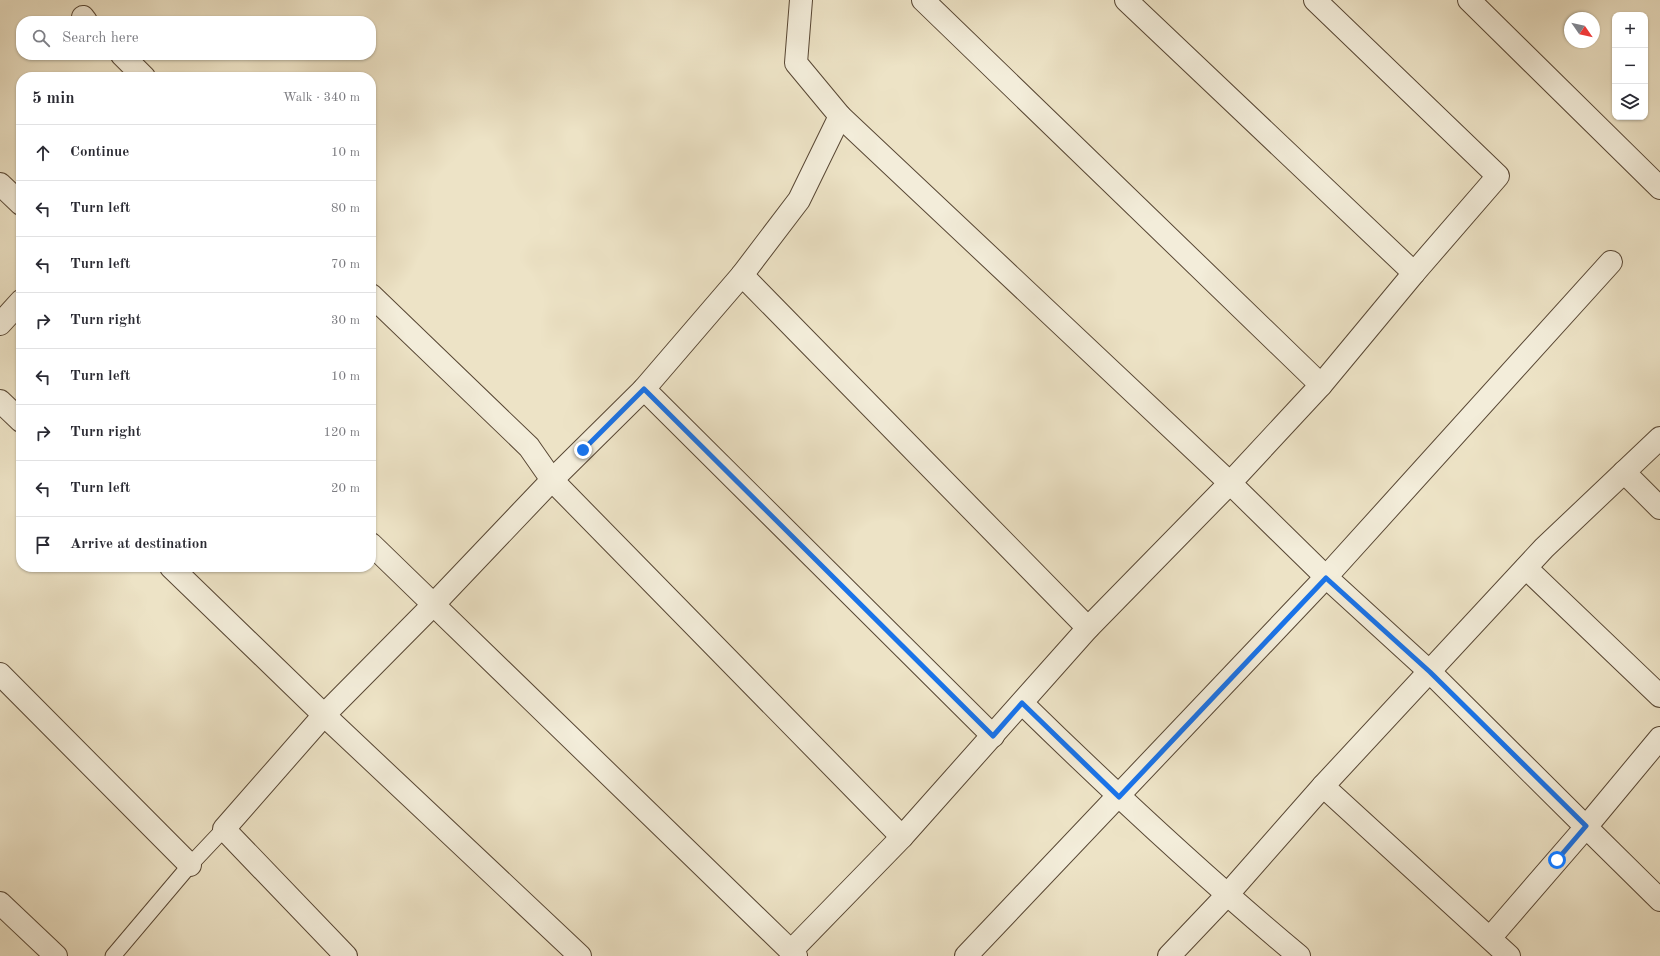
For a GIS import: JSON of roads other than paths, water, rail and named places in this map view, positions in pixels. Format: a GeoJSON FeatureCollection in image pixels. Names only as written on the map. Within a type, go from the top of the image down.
{"type":"FeatureCollection","features":[{"type":"Feature","properties":{"kind":"street"},"geometry":{"type":"LineString","coordinates":[[801,0],[796,63],[840,116],[1230,483],[1326,578],[1430,672],[1660,900]]}},
{"type":"Feature","properties":{"kind":"street"},"geometry":{"type":"LineString","coordinates":[[922,0],[1321,385]]}},
{"type":"Feature","properties":{"kind":"street"},"geometry":{"type":"LineString","coordinates":[[1126,0],[1414,273]]}},
{"type":"Feature","properties":{"kind":"street"},"geometry":{"type":"LineString","coordinates":[[376,549],[794,953],[902,837],[1088,628],[1230,483],[1321,385],[1414,273],[1498,176],[1314,0]]}},
{"type":"Feature","properties":{"kind":"street"},"geometry":{"type":"LineString","coordinates":[[1469,0],[1660,188]]}},
{"type":"Feature","properties":{"kind":"street"},"geometry":{"type":"LineString","coordinates":[[127,60],[139,72]]}},
{"type":"Feature","properties":{"kind":"street"},"geometry":{"type":"LineString","coordinates":[[346,956],[224,829],[324,715],[433,605],[552,480],[644,389],[742,275],[799,200],[840,116]]}},
{"type":"Feature","properties":{"kind":"street"},"geometry":{"type":"LineString","coordinates":[[0,184],[16,199]]}},
{"type":"Feature","properties":{"kind":"street"},"geometry":{"type":"LineString","coordinates":[[966,956],[1326,578],[1611,262]]}},
{"type":"Feature","properties":{"kind":"street"},"geometry":{"type":"LineString","coordinates":[[742,275],[1088,628]]}},
{"type":"Feature","properties":{"kind":"street"},"geometry":{"type":"LineString","coordinates":[[376,300],[529,446],[552,480],[902,837]]}},
{"type":"Feature","properties":{"kind":"street"},"geometry":{"type":"LineString","coordinates":[[0,324],[16,306]]}},
{"type":"Feature","properties":{"kind":"street"},"geometry":{"type":"LineString","coordinates":[[644,389],[993,736]]}},
{"type":"Feature","properties":{"kind":"street"},"geometry":{"type":"LineString","coordinates":[[0,401],[16,416]]}},
{"type":"Feature","properties":{"kind":"street"},"geometry":{"type":"LineString","coordinates":[[1168,956],[1227,895],[1323,786],[1544,548],[1660,438]]}},
{"type":"Feature","properties":{"kind":"street"},"geometry":{"type":"LineString","coordinates":[[1624,472],[1660,508]]}},
{"type":"Feature","properties":{"kind":"street"},"geometry":{"type":"LineString","coordinates":[[1526,568],[1660,696]]}},
{"type":"Feature","properties":{"kind":"street"},"geometry":{"type":"LineString","coordinates":[[176,572],[324,715],[580,956]]}},
{"type":"Feature","properties":{"kind":"street"},"geometry":{"type":"LineString","coordinates":[[0,674],[190,866]]}},
{"type":"Feature","properties":{"kind":"street"},"geometry":{"type":"LineString","coordinates":[[1022,703],[1119,797],[1227,895],[1299,956]]}},
{"type":"Feature","properties":{"kind":"street"},"geometry":{"type":"LineString","coordinates":[[1490,938],[1660,738]]}},
{"type":"Feature","properties":{"kind":"street"},"geometry":{"type":"LineString","coordinates":[[1323,786],[1509,956]]}},
{"type":"Feature","properties":{"kind":"street"},"geometry":{"type":"LineString","coordinates":[[0,903],[56,956]]}},
{"type":"Feature","properties":{"kind":"lane"},"geometry":{"type":"LineString","coordinates":[[113,956],[190,866],[224,829]]}}]}
